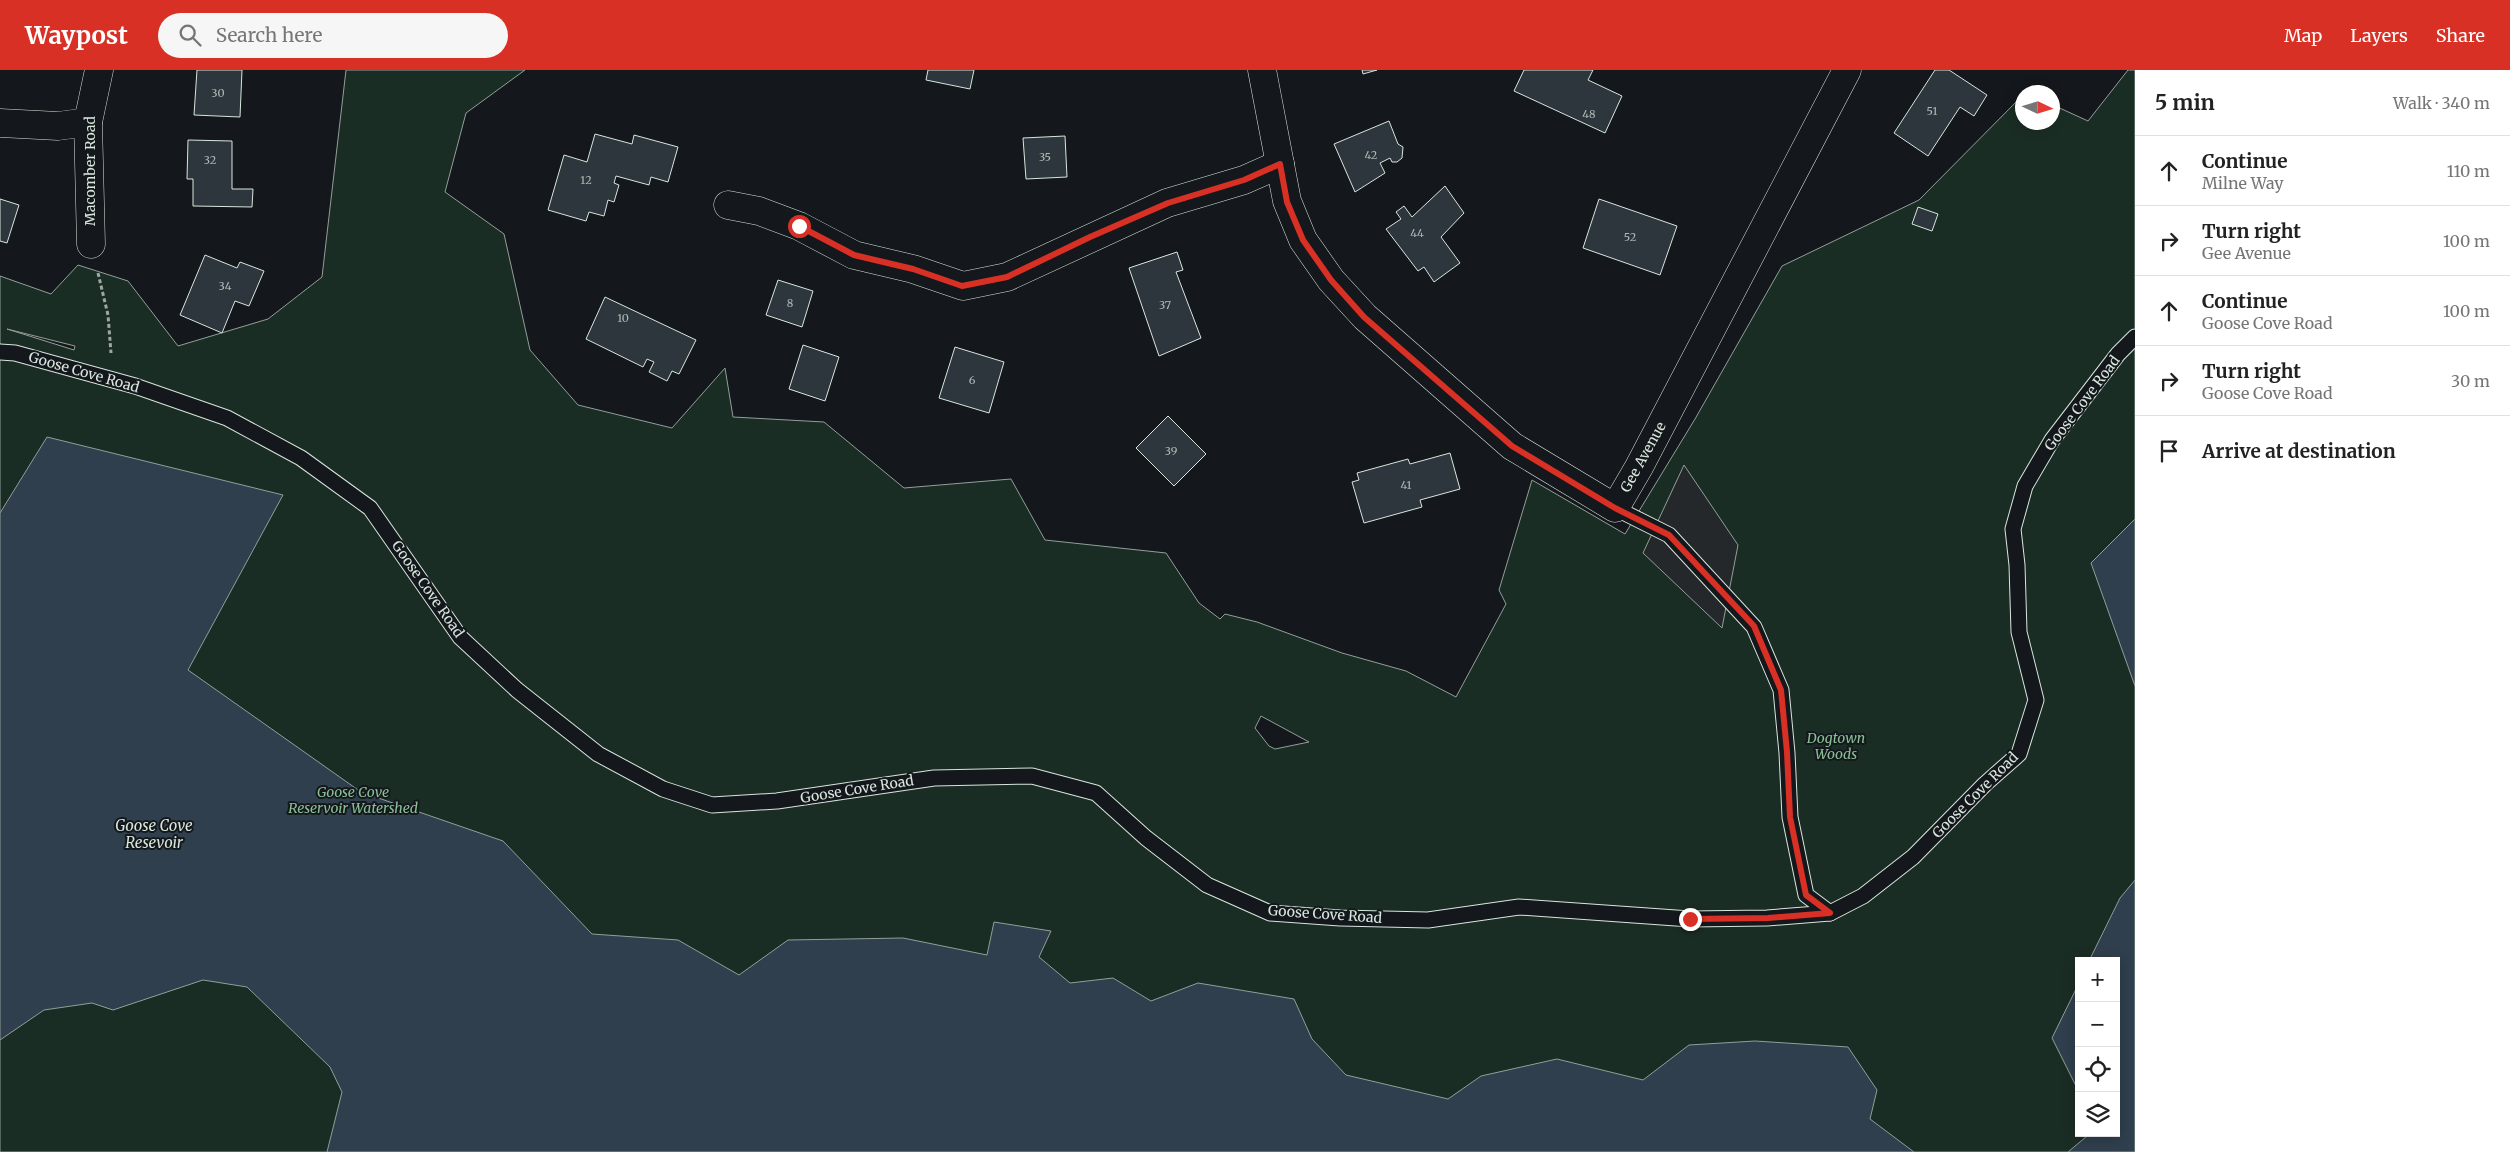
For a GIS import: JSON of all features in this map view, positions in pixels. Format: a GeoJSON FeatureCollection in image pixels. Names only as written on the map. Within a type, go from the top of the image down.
{"type":"FeatureCollection","features":[{"type":"Feature","properties":{"kind":"street","name":"Macomber Road"},"geometry":{"type":"LineString","coordinates":[[91,244],[88,122],[99,70]]}},
{"type":"Feature","properties":{"kind":"street","name":"Gee Avenue"},"geometry":{"type":"LineString","coordinates":[[1262,70],[1287,202],[1303,240],[1331,280],[1364,317],[1512,446],[1615,508],[1639,468],[1847,70]]}},
{"type":"Feature","properties":{"kind":"street"},"geometry":{"type":"LineString","coordinates":[[0,123],[58,126],[88,122]]}},
{"type":"Feature","properties":{"kind":"street"},"geometry":{"type":"LineString","coordinates":[[728,205],[760,211],[799,226],[854,255],[913,269],[962,286],[1007,277],[1090,237],[1168,203],[1244,180],[1280,164]]}},
{"type":"Feature","properties":{"kind":"lane","name":"Goose Cove Road"},"geometry":{"type":"LineString","coordinates":[[0,352],[15,353],[135,386],[227,418],[301,458],[370,508],[460,637],[516,690],[598,754],[662,789],[712,805],[778,801],[934,778],[1032,776],[1096,793],[1146,838],[1207,885],[1270,913],[1340,918],[1428,920],[1519,907],[1690,919],[1768,918],[1830,913],[1863,896],[1913,857],[1985,784],[2019,754],[2036,700],[2019,632],[2017,565],[2013,529],[2025,486],[2052,440],[2118,354],[2135,337]]}},
{"type":"Feature","properties":{"kind":"lane"},"geometry":{"type":"LineString","coordinates":[[1615,508],[1669,535],[1754,626],[1781,690],[1787,752],[1790,817],[1806,895],[1830,913]]}},
{"type":"Feature","properties":{"kind":"path"},"geometry":{"type":"LineString","coordinates":[[91,244],[108,315],[113,381]]}},
{"type":"Feature","properties":{"kind":"green space","name":"Dogtown Woods"},"geometry":{"type":"Polygon","coordinates":[[[346,70],[525,70],[466,113],[445,192],[504,234],[530,350],[578,405],[672,428],[725,368],[733,417],[824,422],[904,488],[1011,479],[1045,540],[1166,553],[1199,603],[1220,619],[1225,614],[1257,622],[1342,653],[1406,671],[1456,697],[1506,604],[1499,590],[1532,480],[1625,534],[1695,419],[1782,266],[1919,200],[2015,103],[2015,130],[2060,130],[2060,108],[2088,121],[2128,70],[2135,70],[2135,1152],[0,1152],[0,276],[51,294],[78,265],[128,281],[178,346],[268,319],[322,277],[346,70]],[[7,329],[74,350],[75,346],[7,329]],[[1261,716],[1255,728],[1269,746],[1275,749],[1309,742],[1261,716]]]}},
{"type":"Feature","properties":{"kind":"shaded area"},"geometry":{"type":"Polygon","coordinates":[[[1684,465],[1738,545],[1722,628],[1643,553],[1684,465]]]}},
{"type":"Feature","properties":{"kind":"water","name":"Goose Cove Resevoir"},"geometry":{"type":"Polygon","coordinates":[[[47,437],[283,495],[188,670],[361,792],[503,841],[592,934],[678,940],[739,975],[788,940],[903,938],[987,955],[994,922],[1051,931],[1039,957],[1070,983],[1113,978],[1151,1001],[1198,983],[1294,999],[1312,1039],[1346,1075],[1448,1099],[1481,1076],[1557,1059],[1643,1080],[1689,1045],[1755,1041],[1848,1047],[1877,1090],[1870,1119],[1914,1152],[327,1152],[342,1092],[330,1067],[247,987],[203,980],[113,1010],[92,1003],[44,1010],[0,1040],[0,513],[47,437]]]}},
{"type":"Feature","properties":{"kind":"water"},"geometry":{"type":"Polygon","coordinates":[[[2135,519],[2135,686],[2091,563],[2135,519]]]}},
{"type":"Feature","properties":{"kind":"water"},"geometry":{"type":"Polygon","coordinates":[[[2135,880],[2135,1152],[2068,1152],[2086,1137],[2120,1137],[2120,957],[2091,957],[2120,898],[2135,880]]]}},
{"type":"Feature","properties":{"kind":"water"},"geometry":{"type":"Polygon","coordinates":[[[2075,991],[2075,1084],[2052,1038],[2075,991]]]}},
{"type":"Feature","properties":{"kind":"building"},"geometry":{"type":"Polygon","coordinates":[[[197,70],[242,70],[240,117],[194,115],[197,70]]]}},
{"type":"Feature","properties":{"kind":"building"},"geometry":{"type":"Polygon","coordinates":[[[928,70],[974,70],[970,89],[926,80],[928,70]]]}},
{"type":"Feature","properties":{"kind":"building"},"geometry":{"type":"Polygon","coordinates":[[[1362,70],[1377,70],[1363,74],[1362,70]]]}},
{"type":"Feature","properties":{"kind":"building"},"geometry":{"type":"Polygon","coordinates":[[[1524,70],[1593,70],[1588,80],[1622,96],[1605,133],[1514,91],[1524,70]]]}},
{"type":"Feature","properties":{"kind":"building"},"geometry":{"type":"Polygon","coordinates":[[[1935,70],[1949,70],[1987,95],[1974,116],[1960,107],[1928,156],[1894,133],[1935,70]]]}},
{"type":"Feature","properties":{"kind":"building"},"geometry":{"type":"Polygon","coordinates":[[[1389,121],[1398,144],[1403,147],[1402,158],[1397,162],[1392,162],[1390,158],[1380,163],[1385,173],[1355,192],[1334,144],[1389,121]]]}},
{"type":"Feature","properties":{"kind":"building"},"geometry":{"type":"Polygon","coordinates":[[[595,134],[632,144],[634,135],[678,147],[668,182],[651,177],[649,185],[616,176],[614,183],[619,185],[614,202],[608,200],[604,216],[589,212],[586,221],[548,210],[564,155],[587,162],[595,134]]]}},
{"type":"Feature","properties":{"kind":"building"},"geometry":{"type":"Polygon","coordinates":[[[1065,136],[1067,177],[1026,179],[1023,138],[1065,136]]]}},
{"type":"Feature","properties":{"kind":"building"},"geometry":{"type":"Polygon","coordinates":[[[188,140],[232,141],[232,189],[253,189],[252,207],[193,206],[193,179],[187,179],[188,140]]]}},
{"type":"Feature","properties":{"kind":"building"},"geometry":{"type":"Polygon","coordinates":[[[1445,186],[1464,213],[1441,237],[1460,263],[1434,282],[1424,267],[1418,271],[1386,229],[1401,219],[1396,212],[1404,206],[1412,217],[1445,186]]]}},
{"type":"Feature","properties":{"kind":"building"},"geometry":{"type":"Polygon","coordinates":[[[0,199],[19,205],[7,243],[0,241],[0,199]]]}},
{"type":"Feature","properties":{"kind":"building"},"geometry":{"type":"Polygon","coordinates":[[[1599,199],[1677,226],[1660,275],[1583,248],[1599,199]]]}},
{"type":"Feature","properties":{"kind":"building"},"geometry":{"type":"Polygon","coordinates":[[[1918,207],[1938,214],[1932,231],[1912,224],[1918,207]]]}},
{"type":"Feature","properties":{"kind":"building"},"geometry":{"type":"Polygon","coordinates":[[[1177,252],[1183,270],[1176,272],[1201,338],[1159,356],[1129,268],[1177,252]]]}},
{"type":"Feature","properties":{"kind":"building"},"geometry":{"type":"Polygon","coordinates":[[[205,255],[237,268],[240,262],[264,271],[249,306],[235,301],[222,333],[180,315],[205,255]]]}},
{"type":"Feature","properties":{"kind":"building"},"geometry":{"type":"Polygon","coordinates":[[[778,280],[813,291],[802,327],[766,315],[778,280]]]}},
{"type":"Feature","properties":{"kind":"building"},"geometry":{"type":"Polygon","coordinates":[[[605,297],[696,340],[679,374],[672,371],[667,381],[649,372],[654,362],[647,359],[643,367],[586,339],[605,297]]]}},
{"type":"Feature","properties":{"kind":"building"},"geometry":{"type":"Polygon","coordinates":[[[803,345],[839,357],[825,401],[789,389],[803,345]]]}},
{"type":"Feature","properties":{"kind":"building"},"geometry":{"type":"Polygon","coordinates":[[[955,347],[1004,362],[989,413],[939,398],[955,347]]]}},
{"type":"Feature","properties":{"kind":"building"},"geometry":{"type":"Polygon","coordinates":[[[1168,416],[1206,454],[1174,486],[1136,448],[1168,416]]]}},
{"type":"Feature","properties":{"kind":"building"},"geometry":{"type":"Polygon","coordinates":[[[1450,453],[1460,489],[1420,500],[1422,507],[1364,523],[1352,482],[1359,480],[1357,473],[1408,459],[1410,464],[1450,453]]]}},
{"type":"Feature","properties":{"kind":"route"},"geometry":{"type":"LineString","coordinates":[[799,226],[854,255],[913,269],[962,286],[1007,277],[1090,237],[1168,203],[1244,180],[1280,164],[1287,202],[1303,240],[1331,280],[1364,317],[1512,446],[1615,508],[1669,535],[1754,626],[1781,690],[1787,752],[1790,817],[1806,895],[1830,913],[1768,918],[1690,919]]}},
{"type":"Feature","properties":{"kind":"park label","name":"Goose Cove Reservoir Watershed"},"geometry":{"type":"Point","coordinates":[353,800]}}]}
